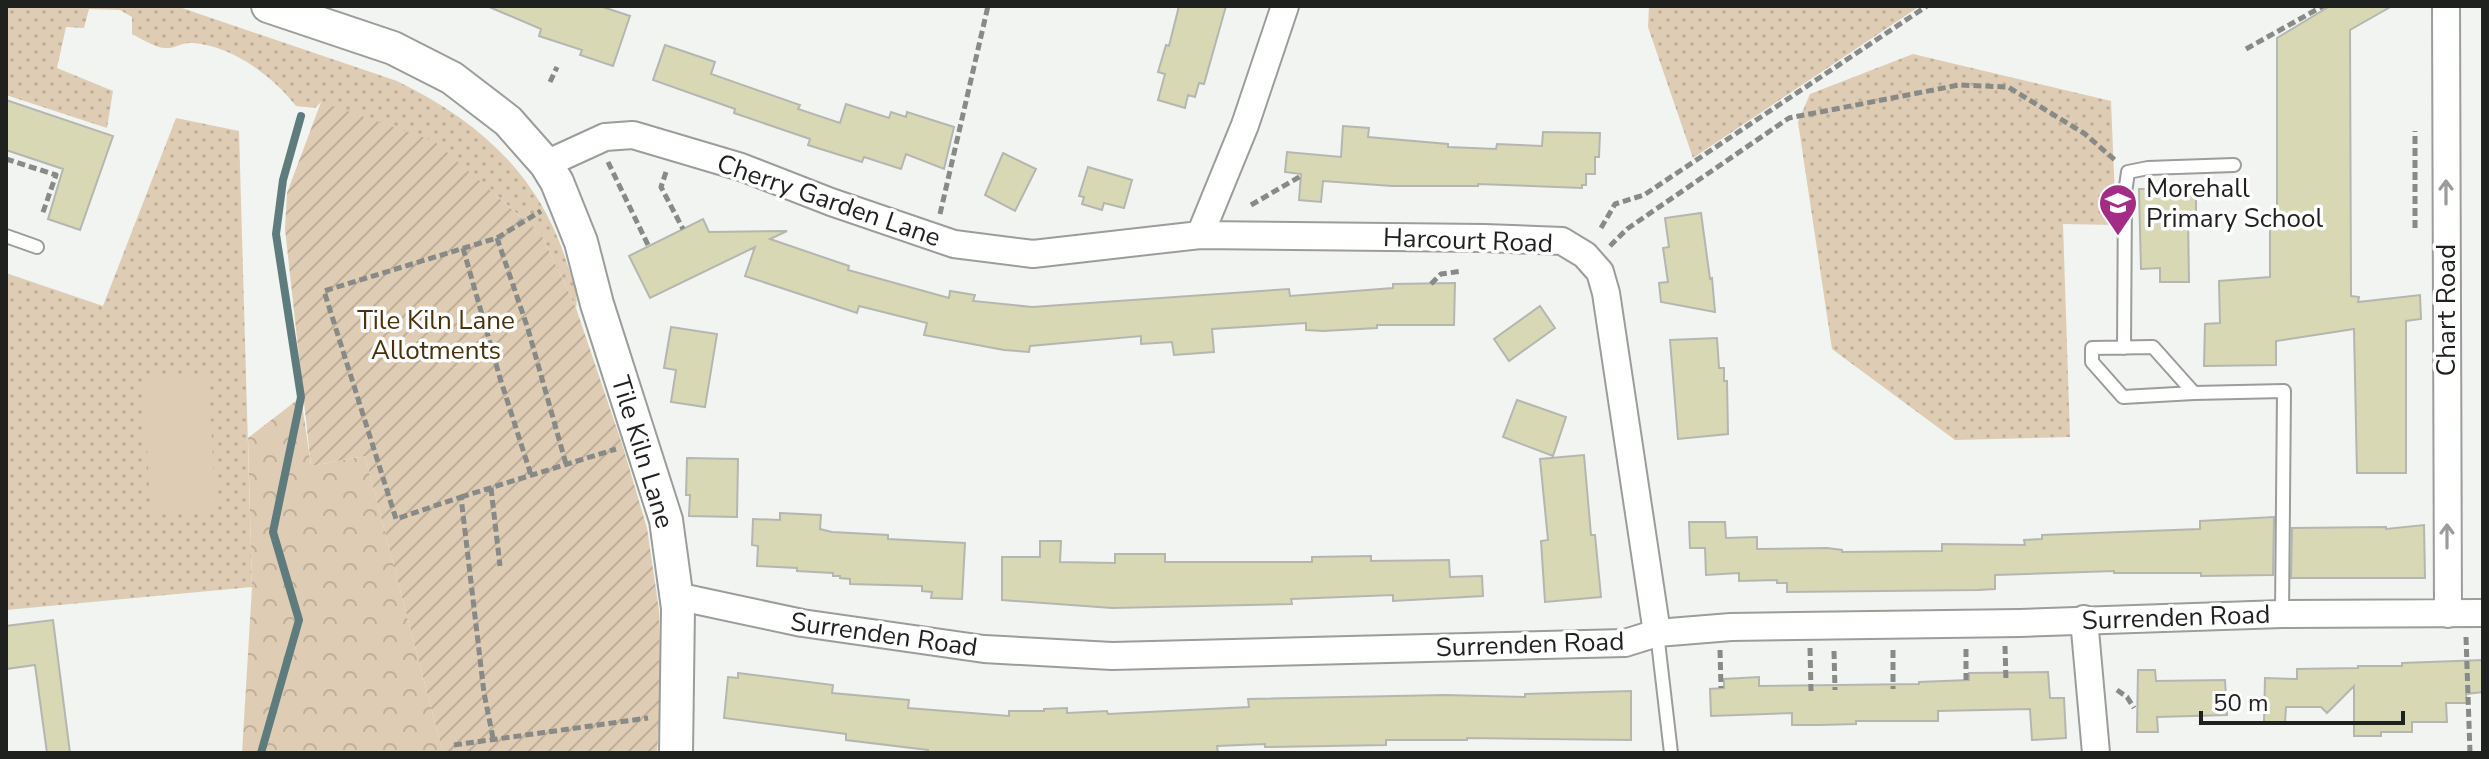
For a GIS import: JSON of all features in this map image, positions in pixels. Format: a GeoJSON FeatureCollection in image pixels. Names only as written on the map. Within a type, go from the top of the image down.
{"type":"FeatureCollection","features":[{"type":"Feature","properties":{"kind":"street"},"geometry":{"type":"LineString","coordinates":[[268,6],[393,48],[452,78],[508,121],[546,164]]}},
{"type":"Feature","properties":{"kind":"street"},"geometry":{"type":"LineString","coordinates":[[1200,235],[1245,125],[1285,6]]}},
{"type":"Feature","properties":{"kind":"street","name":"Chart Road"},"geometry":{"type":"LineString","coordinates":[[2446,6],[2466,620]]}},
{"type":"Feature","properties":{"kind":"street","name":"Cherry Garden Lane"},"geometry":{"type":"LineString","coordinates":[[546,164],[605,137],[633,135],[741,167],[954,244],[1033,254],[1200,235]]}},
{"type":"Feature","properties":{"kind":"street","name":"Tile Kiln Lane"},"geometry":{"type":"LineString","coordinates":[[546,164],[572,216],[581,242],[597,304],[666,520],[676,596],[676,753]]}},
{"type":"Feature","properties":{"kind":"street","name":"Harcourt Road"},"geometry":{"type":"LineString","coordinates":[[1200,235],[1562,241],[1585,255],[1593,265]]}},
{"type":"Feature","properties":{"kind":"street"},"geometry":{"type":"LineString","coordinates":[[1593,265],[1600,272],[1606,293],[1657,633]]}},
{"type":"Feature","properties":{"kind":"street","name":"Surrenden Road"},"geometry":{"type":"LineString","coordinates":[[676,596],[802,623],[984,649],[1112,656],[1625,643],[1657,633],[1700,628],[2020,623],[2282,614],[2466,620]]}},
{"type":"Feature","properties":{"kind":"street"},"geometry":{"type":"LineString","coordinates":[[2084,619],[2096,753]]}},
{"type":"Feature","properties":{"kind":"lane"},"geometry":{"type":"LineString","coordinates":[[2124,348],[2125,193],[2128,172],[2148,168],[2234,165]]}},
{"type":"Feature","properties":{"kind":"lane"},"geometry":{"type":"LineString","coordinates":[[6,236],[37,247]]}},
{"type":"Feature","properties":{"kind":"lane"},"geometry":{"type":"LineString","coordinates":[[2194,393],[2153,347],[2092,348],[2092,362],[2123,397],[2284,391],[2282,614]]}},
{"type":"Feature","properties":{"kind":"lane"},"geometry":{"type":"LineString","coordinates":[[1657,633],[1671,753]]}},
{"type":"Feature","properties":{"kind":"path"},"geometry":{"type":"LineString","coordinates":[[932,237],[988,6]]}},
{"type":"Feature","properties":{"kind":"path"},"geometry":{"type":"LineString","coordinates":[[1601,228],[1615,204],[1644,195],[1927,6]]}},
{"type":"Feature","properties":{"kind":"path"},"geometry":{"type":"LineString","coordinates":[[2246,49],[2323,6]]}},
{"type":"Feature","properties":{"kind":"path"},"geometry":{"type":"LineString","coordinates":[[550,82],[557,67]]}},
{"type":"Feature","properties":{"kind":"path"},"geometry":{"type":"LineString","coordinates":[[1593,265],[1627,229],[1789,118],[1959,85],[2008,87],[2085,134],[2128,172]]}},
{"type":"Feature","properties":{"kind":"path"},"geometry":{"type":"LineString","coordinates":[[2415,131],[2415,228]]}},
{"type":"Feature","properties":{"kind":"path"},"geometry":{"type":"LineString","coordinates":[[6,159],[56,175],[42,215]]}},
{"type":"Feature","properties":{"kind":"path"},"geometry":{"type":"LineString","coordinates":[[607,162],[649,247]]}},
{"type":"Feature","properties":{"kind":"path"},"geometry":{"type":"LineString","coordinates":[[666,172],[661,187],[683,229]]}},
{"type":"Feature","properties":{"kind":"path"},"geometry":{"type":"LineString","coordinates":[[1251,205],[1301,176]]}},
{"type":"Feature","properties":{"kind":"path"},"geometry":{"type":"LineString","coordinates":[[524,221],[497,238],[324,291],[396,519],[639,440]]}},
{"type":"Feature","properties":{"kind":"path"},"geometry":{"type":"LineString","coordinates":[[497,238],[528,329],[566,464]]}},
{"type":"Feature","properties":{"kind":"path"},"geometry":{"type":"LineString","coordinates":[[463,248],[531,475]]}},
{"type":"Feature","properties":{"kind":"path"},"geometry":{"type":"LineString","coordinates":[[1431,284],[1441,274],[1462,271]]}},
{"type":"Feature","properties":{"kind":"path"},"geometry":{"type":"LineString","coordinates":[[491,488],[500,566]]}},
{"type":"Feature","properties":{"kind":"path"},"geometry":{"type":"LineString","coordinates":[[461,497],[484,693],[493,738]]}},
{"type":"Feature","properties":{"kind":"path"},"geometry":{"type":"LineString","coordinates":[[2466,620],[2470,753]]}},
{"type":"Feature","properties":{"kind":"path"},"geometry":{"type":"LineString","coordinates":[[2005,643],[2006,681]]}},
{"type":"Feature","properties":{"kind":"path"},"geometry":{"type":"LineString","coordinates":[[1966,644],[1966,680]]}},
{"type":"Feature","properties":{"kind":"path"},"geometry":{"type":"LineString","coordinates":[[1893,645],[1893,689]]}},
{"type":"Feature","properties":{"kind":"path"},"geometry":{"type":"LineString","coordinates":[[1810,647],[1811,691]]}},
{"type":"Feature","properties":{"kind":"path"},"geometry":{"type":"LineString","coordinates":[[1834,647],[1835,690]]}},
{"type":"Feature","properties":{"kind":"path"},"geometry":{"type":"LineString","coordinates":[[1720,649],[1721,688]]}},
{"type":"Feature","properties":{"kind":"path"},"geometry":{"type":"LineString","coordinates":[[2109,690],[2116,689],[2127,697],[2134,708]]}},
{"type":"Feature","properties":{"kind":"path"},"geometry":{"type":"LineString","coordinates":[[454,745],[677,715]]}},
{"type":"Feature","properties":{"kind":"green space"},"geometry":{"type":"Polygon","coordinates":[[[6,6],[176,6],[397,81],[454,113],[501,152],[521,175],[554,229],[574,284],[576,308],[542,236],[498,197],[321,102],[315,108],[296,106],[263,73],[221,49],[192,43],[167,48],[150,43],[132,34],[132,17],[120,10],[89,9],[84,28],[66,27],[57,68],[113,91],[107,128],[6,95],[6,6]]]}},
{"type":"Feature","properties":{"kind":"green space"},"geometry":{"type":"Polygon","coordinates":[[[1649,6],[1920,6],[1693,158],[1648,27],[1649,6]]]}},
{"type":"Feature","properties":{"kind":"green space"},"geometry":{"type":"Polygon","coordinates":[[[1913,54],[2111,101],[2116,225],[2063,224],[2070,437],[1955,440],[1832,349],[1798,122],[1810,94],[1913,54]]]}},
{"type":"Feature","properties":{"kind":"green space","name":"Tile Kiln Lane Allotments"},"geometry":{"type":"Polygon","coordinates":[[[321,102],[434,141],[542,236],[576,308],[647,528],[659,610],[661,697],[657,753],[443,753],[365,456],[311,466],[285,229],[287,193],[321,102]]]}},
{"type":"Feature","properties":{"kind":"green space"},"geometry":{"type":"Polygon","coordinates":[[[176,118],[239,131],[252,587],[6,610],[6,273],[103,306],[176,118]]]}},
{"type":"Feature","properties":{"kind":"green space"},"geometry":{"type":"Polygon","coordinates":[[[208,375],[216,511],[151,515],[143,379],[208,375]]]}},
{"type":"Feature","properties":{"kind":"green space"},"geometry":{"type":"Polygon","coordinates":[[[301,397],[311,466],[365,456],[443,753],[242,753],[252,587],[248,438],[301,397]]]}},
{"type":"Feature","properties":{"kind":"building"},"geometry":{"type":"Polygon","coordinates":[[[487,6],[600,6],[630,16],[613,66],[580,55],[582,50],[539,36],[541,29],[487,6]]]}},
{"type":"Feature","properties":{"kind":"building"},"geometry":{"type":"Polygon","coordinates":[[[1179,6],[1226,6],[1204,84],[1199,83],[1195,97],[1188,95],[1185,108],[1158,100],[1165,74],[1158,72],[1166,45],[1169,46],[1179,6]]]}},
{"type":"Feature","properties":{"kind":"building","name":"Morehall Primary School"},"geometry":{"type":"Polygon","coordinates":[[[2330,6],[2392,6],[2350,30],[2351,296],[2359,297],[2358,302],[2420,295],[2421,319],[2406,321],[2406,473],[2357,473],[2354,329],[2276,341],[2276,365],[2204,366],[2205,324],[2220,323],[2219,281],[2270,277],[2270,218],[2277,217],[2277,38],[2330,6]]]}},
{"type":"Feature","properties":{"kind":"building"},"geometry":{"type":"Polygon","coordinates":[[[665,45],[715,62],[711,74],[800,105],[798,109],[840,123],[846,104],[889,118],[891,112],[906,117],[907,112],[954,127],[944,169],[906,154],[901,169],[864,157],[862,162],[808,145],[810,139],[653,80],[665,45]]]}},
{"type":"Feature","properties":{"kind":"building"},"geometry":{"type":"Polygon","coordinates":[[[6,100],[113,136],[80,230],[48,219],[63,169],[6,150],[6,100]]]}},
{"type":"Feature","properties":{"kind":"building"},"geometry":{"type":"Polygon","coordinates":[[[1343,126],[1369,128],[1368,137],[1448,144],[1448,147],[1496,149],[1497,144],[1542,146],[1543,132],[1600,133],[1599,157],[1595,157],[1595,174],[1586,174],[1586,185],[1582,188],[1478,184],[1392,186],[1323,181],[1321,202],[1299,200],[1301,174],[1285,172],[1287,152],[1341,157],[1343,126]]]}},
{"type":"Feature","properties":{"kind":"building"},"geometry":{"type":"Polygon","coordinates":[[[1003,153],[1036,169],[1015,211],[985,195],[1003,153]]]}},
{"type":"Feature","properties":{"kind":"building"},"geometry":{"type":"Polygon","coordinates":[[[1088,167],[1132,180],[1124,208],[1104,203],[1102,210],[1082,204],[1084,197],[1079,196],[1088,167]]]}},
{"type":"Feature","properties":{"kind":"building"},"geometry":{"type":"Polygon","coordinates":[[[2139,189],[2196,189],[2196,218],[2188,218],[2189,282],[2160,282],[2160,268],[2141,269],[2139,189]]]}},
{"type":"Feature","properties":{"kind":"building"},"geometry":{"type":"Polygon","coordinates":[[[1701,213],[1715,312],[1661,302],[1659,283],[1668,282],[1663,248],[1669,247],[1665,218],[1701,213]]]}},
{"type":"Feature","properties":{"kind":"building"},"geometry":{"type":"Polygon","coordinates":[[[703,219],[709,232],[787,231],[770,239],[849,266],[848,270],[949,298],[950,291],[975,295],[973,301],[1032,307],[1289,289],[1290,296],[1393,288],[1393,284],[1455,283],[1454,325],[1377,325],[1377,328],[1323,331],[1306,330],[1306,323],[1212,329],[1214,352],[1174,355],[1172,342],[1141,344],[1141,336],[1030,346],[1029,352],[1004,350],[924,335],[927,323],[859,306],[857,313],[745,276],[755,247],[650,298],[629,256],[703,219]]]}},
{"type":"Feature","properties":{"kind":"building"},"geometry":{"type":"Polygon","coordinates":[[[1540,306],[1555,328],[1509,361],[1494,339],[1540,306]]]}},
{"type":"Feature","properties":{"kind":"building"},"geometry":{"type":"Polygon","coordinates":[[[671,327],[717,334],[705,407],[671,402],[676,370],[664,368],[671,327]]]}},
{"type":"Feature","properties":{"kind":"building"},"geometry":{"type":"Polygon","coordinates":[[[1717,338],[1719,368],[1724,368],[1724,381],[1727,381],[1728,434],[1678,439],[1670,340],[1717,338]]]}},
{"type":"Feature","properties":{"kind":"building"},"geometry":{"type":"Polygon","coordinates":[[[1517,400],[1566,417],[1553,456],[1503,437],[1517,400]]]}},
{"type":"Feature","properties":{"kind":"building"},"geometry":{"type":"Polygon","coordinates":[[[1584,455],[1591,535],[1595,535],[1601,597],[1545,602],[1541,541],[1548,540],[1540,459],[1584,455]]]}},
{"type":"Feature","properties":{"kind":"building"},"geometry":{"type":"Polygon","coordinates":[[[687,458],[738,459],[737,517],[689,516],[687,458]]]}},
{"type":"Feature","properties":{"kind":"building"},"geometry":{"type":"Polygon","coordinates":[[[780,513],[821,515],[820,529],[832,532],[965,543],[962,599],[931,598],[932,592],[922,591],[922,586],[850,584],[850,579],[833,576],[833,573],[757,566],[758,546],[752,545],[753,519],[780,520],[780,513]]]}},
{"type":"Feature","properties":{"kind":"building"},"geometry":{"type":"Polygon","coordinates":[[[2274,517],[2273,575],[2201,576],[2201,573],[2114,571],[1995,575],[1995,589],[1787,592],[1787,583],[1777,583],[1777,580],[1739,581],[1739,573],[1706,575],[1705,548],[1690,548],[1689,522],[1725,522],[1726,538],[1757,537],[1757,549],[1827,548],[1842,552],[1942,551],[1942,544],[2025,545],[2024,540],[2042,539],[2042,535],[2200,529],[2200,521],[2274,517]]]}},
{"type":"Feature","properties":{"kind":"building"},"geometry":{"type":"Polygon","coordinates":[[[2424,525],[2425,578],[2291,578],[2292,528],[2386,529],[2424,525]]]}},
{"type":"Feature","properties":{"kind":"building"},"geometry":{"type":"Polygon","coordinates":[[[1040,541],[1061,541],[1060,562],[1115,563],[1115,554],[1165,554],[1165,562],[1312,562],[1312,557],[1371,556],[1371,561],[1449,560],[1450,577],[1482,576],[1483,596],[1393,601],[1393,595],[1291,599],[1292,604],[1112,608],[1002,600],[1002,557],[1040,557],[1040,541]]]}},
{"type":"Feature","properties":{"kind":"building"},"geometry":{"type":"Polygon","coordinates":[[[53,620],[70,753],[47,753],[35,665],[6,669],[6,626],[53,620]]]}},
{"type":"Feature","properties":{"kind":"building"},"geometry":{"type":"Polygon","coordinates":[[[2483,660],[2483,692],[2466,694],[2467,703],[2446,703],[2447,722],[2412,722],[2412,732],[2354,736],[2354,686],[2327,713],[2321,707],[2286,707],[2285,723],[2264,722],[2265,678],[2297,679],[2297,669],[2483,660]]]}},
{"type":"Feature","properties":{"kind":"building"},"geometry":{"type":"Polygon","coordinates":[[[2138,670],[2155,670],[2156,681],[2225,680],[2227,715],[2157,717],[2158,732],[2137,732],[2138,670]]]}},
{"type":"Feature","properties":{"kind":"building"},"geometry":{"type":"Polygon","coordinates":[[[2048,672],[2050,698],[2064,698],[2066,738],[2032,740],[2030,709],[1938,711],[1938,721],[1856,721],[1856,724],[1820,725],[1792,725],[1792,713],[1711,716],[1710,689],[1724,688],[1724,679],[1759,677],[1759,686],[1919,684],[1969,680],[1969,673],[2048,672]]]}},
{"type":"Feature","properties":{"kind":"building"},"geometry":{"type":"Polygon","coordinates":[[[738,673],[833,685],[832,693],[909,700],[908,708],[1009,716],[1009,711],[1067,708],[1067,713],[1107,711],[1108,714],[1249,707],[1248,699],[1445,695],[1525,697],[1525,694],[1631,691],[1631,740],[1386,740],[1386,745],[1217,746],[1218,753],[928,753],[928,750],[846,740],[846,734],[724,718],[728,677],[738,678],[738,673]]]}},
{"type":"Feature","properties":{"kind":"waterway"},"geometry":{"type":"LineString","coordinates":[[261,753],[299,620],[273,532],[301,397],[276,234],[283,180],[301,116]]}},
{"type":"Feature","properties":{"kind":"place","name":"Morehall Primary School"},"geometry":{"type":"Point","coordinates":[2118,237]}}]}
